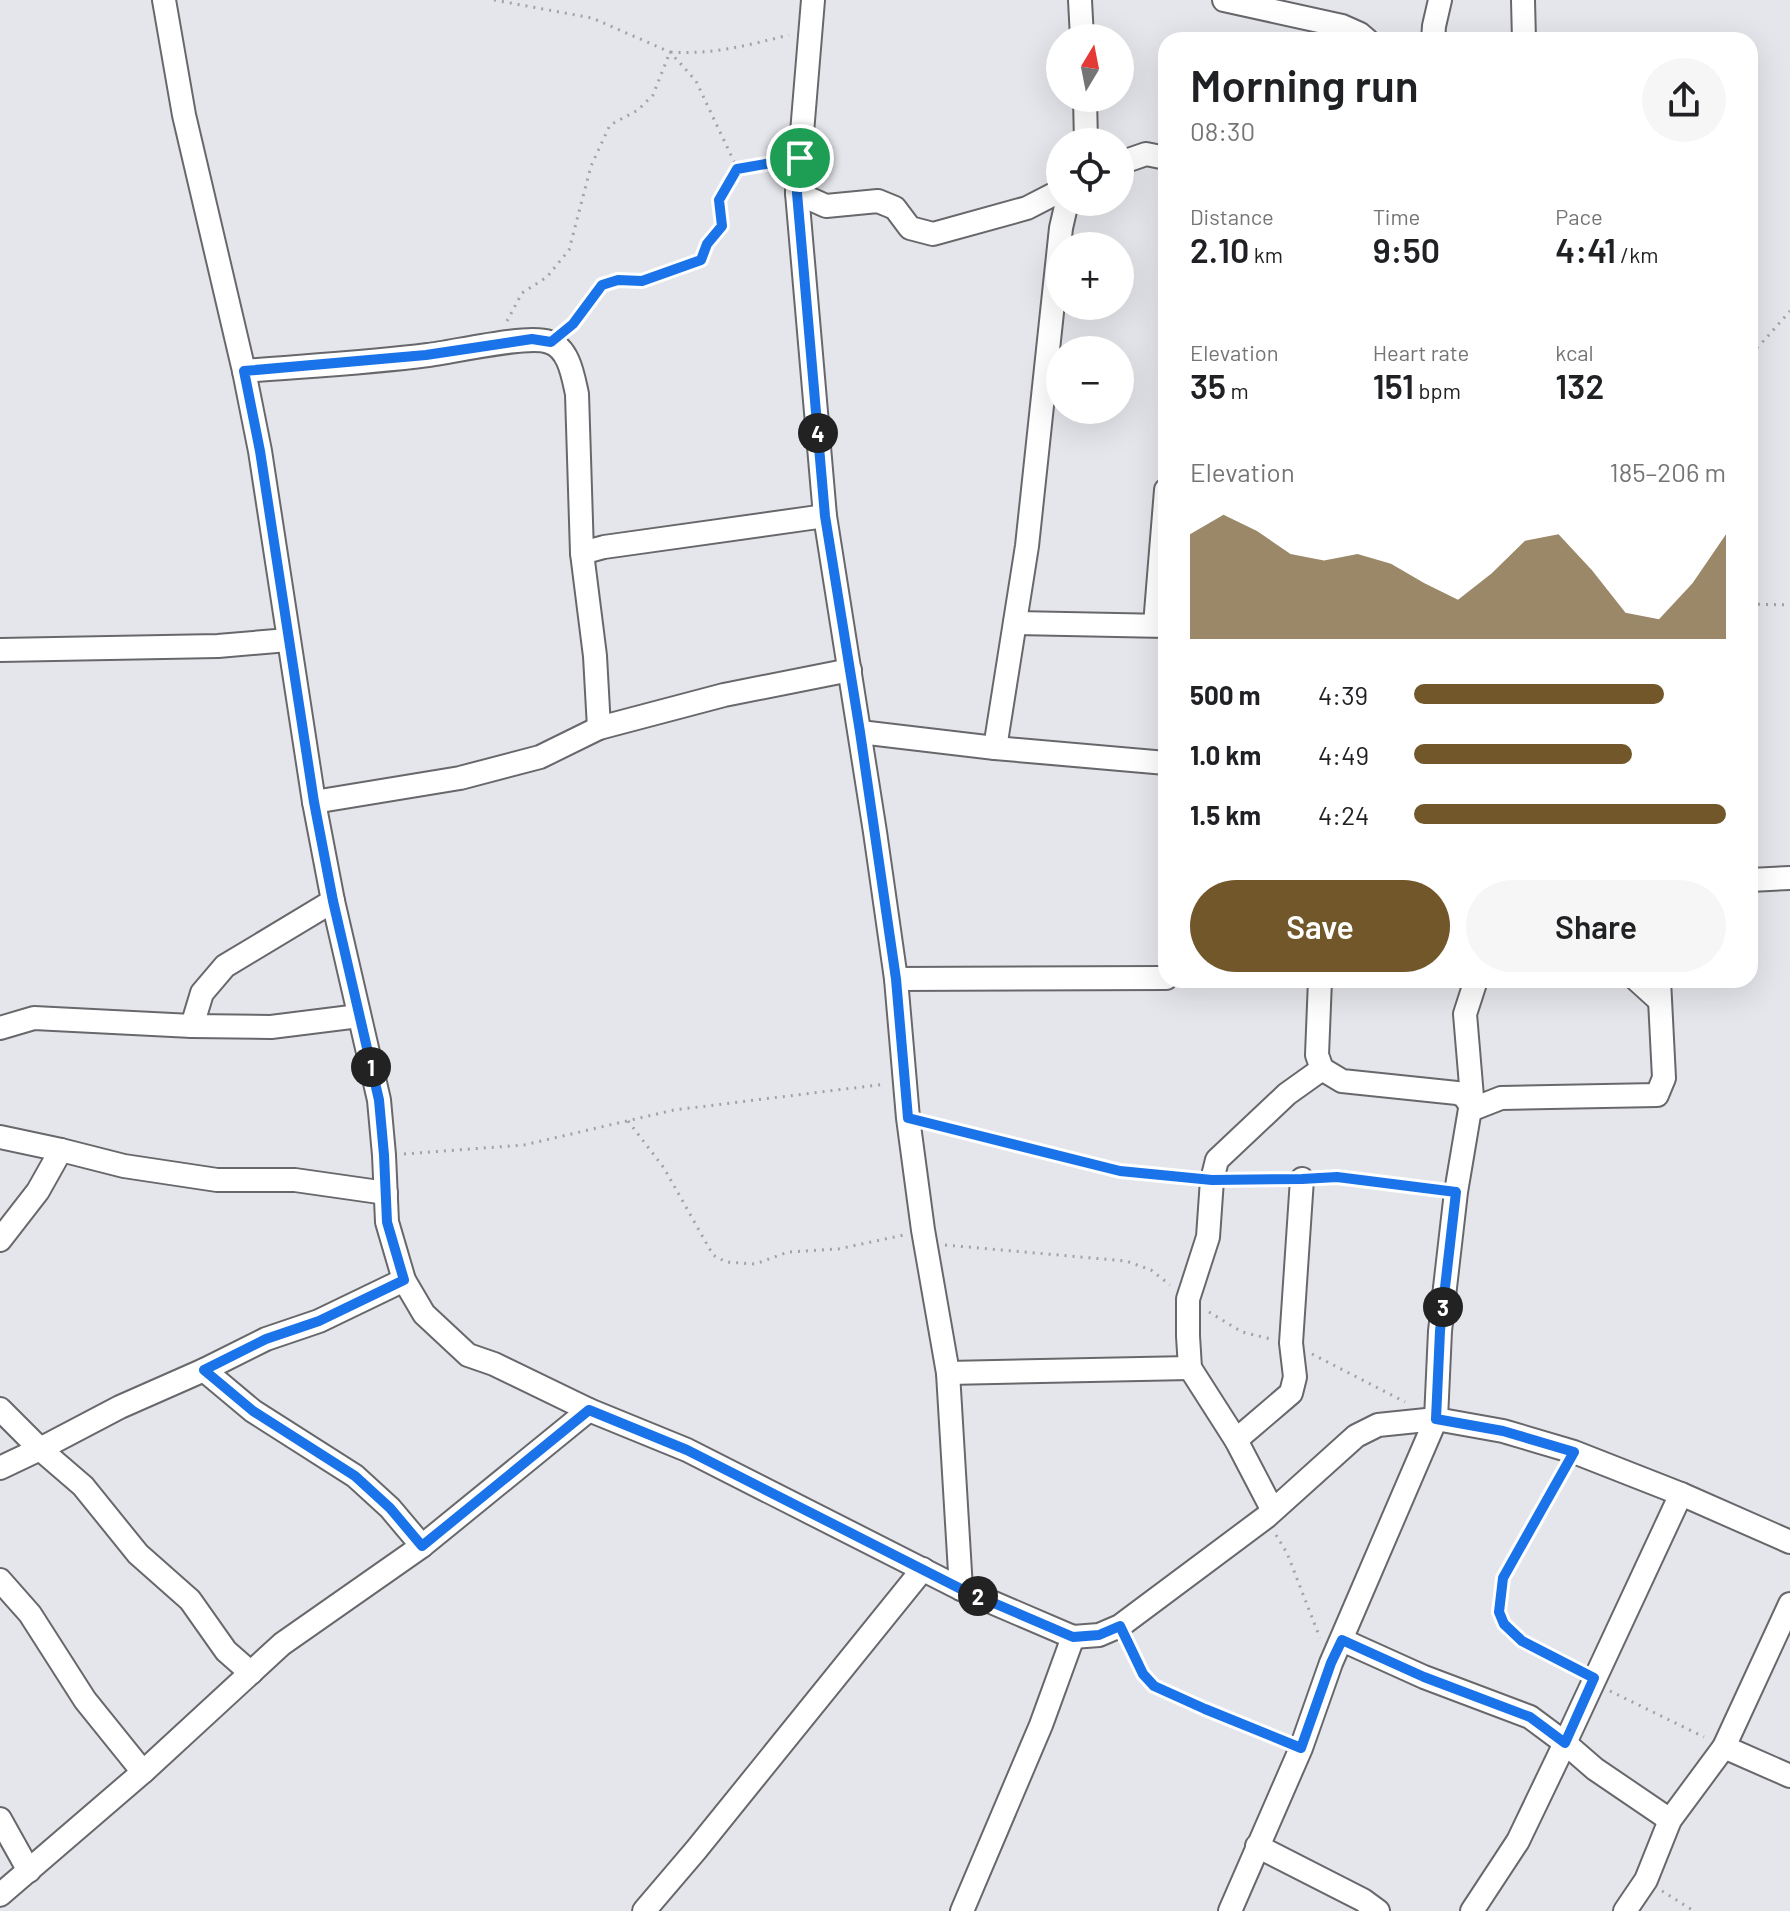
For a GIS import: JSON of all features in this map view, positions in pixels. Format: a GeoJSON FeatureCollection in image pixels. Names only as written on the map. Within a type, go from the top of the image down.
{"type":"FeatureCollection","features":[{"type":"Feature","properties":{"kind":"street"},"geometry":{"type":"LineString","coordinates":[[164,0],[184,115],[260,451],[314,802],[333,901],[379,1100],[387,1222],[404,1280],[424,1314],[468,1355],[687,1450],[961,1589],[1073,1637],[1099,1635],[1120,1626],[1269,1513],[1356,1436],[1378,1425],[1436,1419],[1503,1431],[1574,1452],[1790,1542]]}},
{"type":"Feature","properties":{"kind":"street"},"geometry":{"type":"LineString","coordinates":[[813,0],[797,193],[825,516],[896,979],[908,1118],[948,1373],[961,1589]]}},
{"type":"Feature","properties":{"kind":"street"},"geometry":{"type":"LineString","coordinates":[[1081,0],[1082,24]]}},
{"type":"Feature","properties":{"kind":"street"},"geometry":{"type":"LineString","coordinates":[[1224,0],[1342,26],[1356,32]]}},
{"type":"Feature","properties":{"kind":"street"},"geometry":{"type":"LineString","coordinates":[[1434,32],[1440,0]]}},
{"type":"Feature","properties":{"kind":"street"},"geometry":{"type":"LineString","coordinates":[[1523,0],[1524,32]]}},
{"type":"Feature","properties":{"kind":"street"},"geometry":{"type":"LineString","coordinates":[[1134,158],[1146,154],[1158,156]]}},
{"type":"Feature","properties":{"kind":"street"},"geometry":{"type":"LineString","coordinates":[[797,193],[826,206],[878,201],[895,208],[910,228],[933,234],[1027,208],[1046,198]]}},
{"type":"Feature","properties":{"kind":"street"},"geometry":{"type":"LineString","coordinates":[[995,748],[1027,546],[1064,216]]}},
{"type":"Feature","properties":{"kind":"street"},"geometry":{"type":"LineString","coordinates":[[244,371],[426,355],[532,339],[551,342],[561,350],[571,368],[577,394],[582,553],[595,656],[599,728]]}},
{"type":"Feature","properties":{"kind":"street"},"geometry":{"type":"LineString","coordinates":[[582,553],[604,547],[825,516]]}},
{"type":"Feature","properties":{"kind":"street"},"geometry":{"type":"LineString","coordinates":[[1015,623],[1158,625]]}},
{"type":"Feature","properties":{"kind":"street"},"geometry":{"type":"LineString","coordinates":[[0,650],[218,646],[288,640]]}},
{"type":"Feature","properties":{"kind":"street"},"geometry":{"type":"LineString","coordinates":[[314,802],[460,778],[540,757],[599,728],[724,695],[850,670]]}},
{"type":"Feature","properties":{"kind":"street"},"geometry":{"type":"LineString","coordinates":[[860,732],[1158,762]]}},
{"type":"Feature","properties":{"kind":"street"},"geometry":{"type":"LineString","coordinates":[[1758,880],[1790,878]]}},
{"type":"Feature","properties":{"kind":"street"},"geometry":{"type":"LineString","coordinates":[[192,1026],[202,993],[225,966],[333,901]]}},
{"type":"Feature","properties":{"kind":"street"},"geometry":{"type":"LineString","coordinates":[[896,979],[1158,978]]}},
{"type":"Feature","properties":{"kind":"street"},"geometry":{"type":"LineString","coordinates":[[1320,988],[1317,1055],[1322,1069],[1342,1081],[1457,1093],[1464,1096],[1473,1109]]}},
{"type":"Feature","properties":{"kind":"street"},"geometry":{"type":"LineString","coordinates":[[1473,988],[1465,1014],[1473,1109]]}},
{"type":"Feature","properties":{"kind":"street"},"geometry":{"type":"LineString","coordinates":[[1230,1911],[1301,1748],[1331,1663],[1436,1419],[1440,1331],[1456,1192],[1470,1109],[1501,1098],[1657,1095],[1664,1078],[1659,990]]}},
{"type":"Feature","properties":{"kind":"street"},"geometry":{"type":"LineString","coordinates":[[1,1028],[34,1018],[271,1027],[359,1016]]}},
{"type":"Feature","properties":{"kind":"street"},"geometry":{"type":"LineString","coordinates":[[1269,1513],[1236,1440],[1190,1368],[1188,1299],[1208,1237],[1212,1180],[1217,1160],[1287,1094],[1322,1069]]}},
{"type":"Feature","properties":{"kind":"street"},"geometry":{"type":"LineString","coordinates":[[0,1137],[124,1166],[217,1180],[295,1180],[386,1193]]}},
{"type":"Feature","properties":{"kind":"street"},"geometry":{"type":"LineString","coordinates":[[0,1240],[38,1191],[61,1150]]}},
{"type":"Feature","properties":{"kind":"street"},"geometry":{"type":"LineString","coordinates":[[1236,1440],[1291,1393],[1295,1377],[1291,1343],[1302,1179]]}},
{"type":"Feature","properties":{"kind":"street"},"geometry":{"type":"LineString","coordinates":[[0,1468],[120,1407],[266,1339],[319,1321],[404,1280]]}},
{"type":"Feature","properties":{"kind":"street"},"geometry":{"type":"LineString","coordinates":[[948,1373],[1190,1368]]}},
{"type":"Feature","properties":{"kind":"street"},"geometry":{"type":"LineString","coordinates":[[204,1370],[253,1411],[355,1476],[390,1508],[422,1546]]}},
{"type":"Feature","properties":{"kind":"street"},"geometry":{"type":"LineString","coordinates":[[0,1409],[83,1486],[138,1554],[190,1600],[226,1651],[251,1673]]}},
{"type":"Feature","properties":{"kind":"street"},"geometry":{"type":"LineString","coordinates":[[0,1895],[143,1772],[282,1644],[422,1546],[589,1410]]}},
{"type":"Feature","properties":{"kind":"street"},"geometry":{"type":"LineString","coordinates":[[1472,1911],[1518,1841],[1681,1494]]}},
{"type":"Feature","properties":{"kind":"street"},"geometry":{"type":"LineString","coordinates":[[644,1911],[923,1569]]}},
{"type":"Feature","properties":{"kind":"street"},"geometry":{"type":"LineString","coordinates":[[0,1580],[30,1614],[85,1700],[143,1772]]}},
{"type":"Feature","properties":{"kind":"street"},"geometry":{"type":"LineString","coordinates":[[1625,1911],[1646,1880],[1670,1820],[1724,1747],[1790,1604]]}},
{"type":"Feature","properties":{"kind":"street"},"geometry":{"type":"LineString","coordinates":[[962,1911],[1041,1725],[1073,1637]]}},
{"type":"Feature","properties":{"kind":"street"},"geometry":{"type":"LineString","coordinates":[[1342,1640],[1424,1677],[1530,1717],[1595,1769],[1670,1820]]}},
{"type":"Feature","properties":{"kind":"street"},"geometry":{"type":"LineString","coordinates":[[1724,1747],[1790,1776]]}},
{"type":"Feature","properties":{"kind":"street"},"geometry":{"type":"LineString","coordinates":[[0,1819],[29,1871]]}},
{"type":"Feature","properties":{"kind":"street"},"geometry":{"type":"LineString","coordinates":[[1257,1846],[1363,1900],[1378,1911]]}},
{"type":"Feature","properties":{"kind":"path"},"geometry":{"type":"LineString","coordinates":[[494,0],[592,18],[670,52],[694,54],[727,50],[810,30]]}},
{"type":"Feature","properties":{"kind":"path"},"geometry":{"type":"LineString","coordinates":[[670,52],[696,81],[737,169]]}},
{"type":"Feature","properties":{"kind":"path"},"geometry":{"type":"LineString","coordinates":[[493,345],[522,293],[547,277],[569,250],[591,166],[610,125],[638,110],[653,95],[670,52]]}},
{"type":"Feature","properties":{"kind":"path"},"geometry":{"type":"LineString","coordinates":[[551,342],[573,324],[602,285],[618,280],[642,281],[701,260],[707,244],[722,226],[719,200],[737,169],[800,158]]}},
{"type":"Feature","properties":{"kind":"path"},"geometry":{"type":"LineString","coordinates":[[1758,347],[1790,311]]}},
{"type":"Feature","properties":{"kind":"path"},"geometry":{"type":"LineString","coordinates":[[1758,604],[1790,605]]}},
{"type":"Feature","properties":{"kind":"path"},"geometry":{"type":"LineString","coordinates":[[384,1155],[524,1145],[674,1110],[905,1082]]}},
{"type":"Feature","properties":{"kind":"path"},"geometry":{"type":"LineString","coordinates":[[908,1118],[1120,1171],[1212,1180],[1337,1177],[1456,1192]]}},
{"type":"Feature","properties":{"kind":"path"},"geometry":{"type":"LineString","coordinates":[[628,1121],[664,1168],[713,1255],[726,1262],[755,1264],[788,1252],[925,1239],[943,1245],[1126,1261],[1151,1270],[1188,1299]]}},
{"type":"Feature","properties":{"kind":"path"},"geometry":{"type":"LineString","coordinates":[[1574,1452],[1503,1578],[1499,1612],[1504,1624],[1522,1641],[1724,1747]]}},
{"type":"Feature","properties":{"kind":"path"},"geometry":{"type":"LineString","coordinates":[[1269,1513],[1331,1663]]}},
{"type":"Feature","properties":{"kind":"path"},"geometry":{"type":"LineString","coordinates":[[1120,1626],[1143,1674],[1154,1686],[1301,1748]]}},
{"type":"Feature","properties":{"kind":"path"},"geometry":{"type":"LineString","coordinates":[[1646,1880],[1694,1911]]}},
{"type":"Feature","properties":{"kind":"route"},"geometry":{"type":"LineString","coordinates":[[800,158],[797,193],[825,516],[896,979],[908,1118],[1120,1171],[1212,1180],[1337,1177],[1456,1192],[1440,1331],[1436,1419],[1503,1431],[1574,1452],[1503,1578],[1499,1612],[1504,1624],[1522,1641],[1594,1678],[1565,1743],[1530,1717],[1424,1677],[1342,1640],[1301,1748],[1154,1686],[1143,1674],[1120,1626],[1099,1635],[1073,1637],[961,1589],[687,1450],[589,1410],[422,1546],[390,1508],[355,1476],[253,1411],[204,1370],[266,1339],[319,1321],[404,1280],[387,1222],[379,1100],[333,901],[314,802],[260,451],[244,371],[426,355],[532,339],[551,342],[573,324],[602,285],[618,280],[642,281],[701,260],[707,244],[722,226],[719,200],[737,169],[800,158]]}}]}
